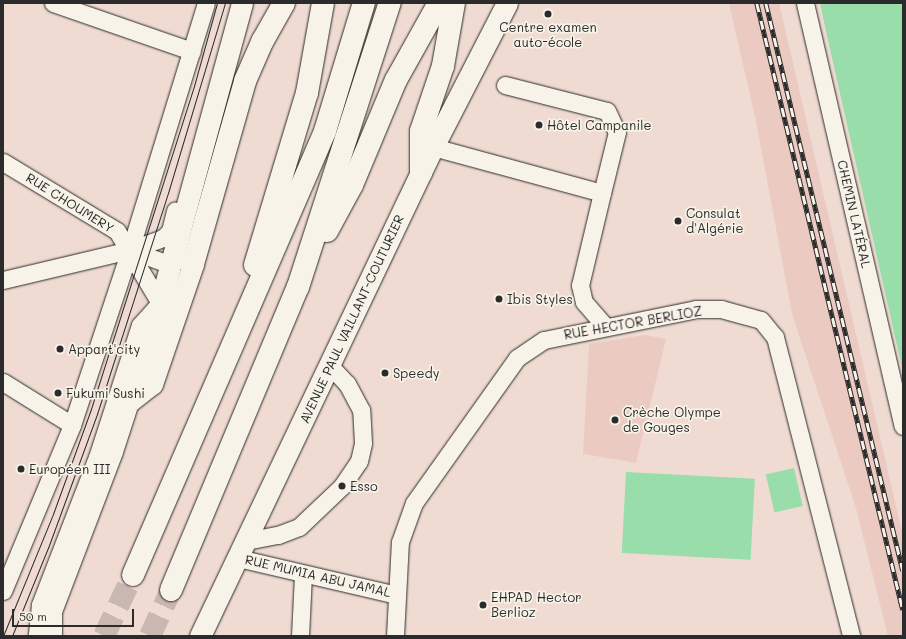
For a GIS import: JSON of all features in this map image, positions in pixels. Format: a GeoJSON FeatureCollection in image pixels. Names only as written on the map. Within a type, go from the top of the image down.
{"type":"FeatureCollection","features":[{"type":"Feature","properties":{"kind":"highway"},"geometry":{"type":"LineString","coordinates":[[188,258],[233,119],[262,42],[284,3]]}},
{"type":"Feature","properties":{"kind":"highway"},"geometry":{"type":"LineString","coordinates":[[236,337],[263,234],[307,93],[323,3]]}},
{"type":"Feature","properties":{"kind":"highway"},"geometry":{"type":"LineString","coordinates":[[133,575],[325,131],[364,3]]}},
{"type":"Feature","properties":{"kind":"highway"},"geometry":{"type":"LineString","coordinates":[[171,590],[298,287],[390,3]]}},
{"type":"Feature","properties":{"kind":"highway"},"geometry":{"type":"LineString","coordinates":[[298,287],[352,185],[396,80],[449,6]]}},
{"type":"Feature","properties":{"kind":"highway"},"geometry":{"type":"LineString","coordinates":[[421,173],[421,130],[443,66],[449,6]]}},
{"type":"Feature","properties":{"kind":"main road"},"geometry":{"type":"LineString","coordinates":[[130,401],[152,384],[188,258],[207,134],[242,3]]}},
{"type":"Feature","properties":{"kind":"main road","name":"AVENUE PAUL VAILLANT-COUTURIER"},"geometry":{"type":"LineString","coordinates":[[200,636],[330,366],[433,147],[507,3]]}},
{"type":"Feature","properties":{"kind":"main road"},"geometry":{"type":"LineString","coordinates":[[51,636],[51,611],[130,401],[160,303],[188,258]]}},
{"type":"Feature","properties":{"kind":"main road"},"geometry":{"type":"LineString","coordinates":[[63,636],[66,607],[80,571],[76,547]]}},
{"type":"Feature","properties":{"kind":"street"},"geometry":{"type":"LineString","coordinates":[[53,3],[192,51]]}},
{"type":"Feature","properties":{"kind":"street"},"geometry":{"type":"LineString","coordinates":[[3,591],[72,425],[130,250],[206,3]]}},
{"type":"Feature","properties":{"kind":"street","name":"CHEMIN LATÉRAL"},"geometry":{"type":"LineString","coordinates":[[805,3],[903,426]]}},
{"type":"Feature","properties":{"kind":"street"},"geometry":{"type":"LineString","coordinates":[[505,85],[607,111],[617,132],[580,285],[584,302],[606,327]]}},
{"type":"Feature","properties":{"kind":"street"},"geometry":{"type":"LineString","coordinates":[[3,280],[130,250],[163,238],[170,231],[186,174],[207,134]]}},
{"type":"Feature","properties":{"kind":"street"},"geometry":{"type":"LineString","coordinates":[[433,147],[602,192]]}},
{"type":"Feature","properties":{"kind":"street","name":"RUE CHOUMERY"},"geometry":{"type":"LineString","coordinates":[[3,162],[116,231],[130,250],[160,303]]}},
{"type":"Feature","properties":{"kind":"street"},"geometry":{"type":"LineString","coordinates":[[130,250],[163,262],[188,258]]}},
{"type":"Feature","properties":{"kind":"street"},"geometry":{"type":"LineString","coordinates":[[37,636],[40,605],[96,457],[140,325],[160,303]]}},
{"type":"Feature","properties":{"kind":"street","name":"RUE HECTOR BERLIOZ"},"geometry":{"type":"LineString","coordinates":[[395,636],[400,542],[414,503],[517,358],[544,340],[696,309],[721,309],[761,320],[775,337],[851,636]]}},
{"type":"Feature","properties":{"kind":"street"},"geometry":{"type":"LineString","coordinates":[[242,549],[284,533],[309,520],[342,486],[359,461],[363,443],[362,410],[347,384],[330,366]]}},
{"type":"Feature","properties":{"kind":"street"},"geometry":{"type":"LineString","coordinates":[[3,382],[72,425]]}},
{"type":"Feature","properties":{"kind":"street","name":"RUE MUMIA ABU JAMAL"},"geometry":{"type":"LineString","coordinates":[[242,549],[303,574],[397,595]]}},
{"type":"Feature","properties":{"kind":"street"},"geometry":{"type":"LineString","coordinates":[[300,636],[303,574]]}},
{"type":"Feature","properties":{"kind":"shaded area"},"geometry":{"type":"Polygon","coordinates":[[[729,3],[779,3],[903,536],[903,636],[888,636],[856,508],[792,314],[756,121],[729,3]]]}},
{"type":"Feature","properties":{"kind":"shaded area","name":"Crèche Olympe de Gouges"},"geometry":{"type":"Polygon","coordinates":[[[645,335],[666,339],[636,463],[583,454],[589,344],[645,335]]]}},
{"type":"Feature","properties":{"kind":"green space"},"geometry":{"type":"Polygon","coordinates":[[[820,3],[903,3],[903,372],[827,36],[820,3]]]}},
{"type":"Feature","properties":{"kind":"green space"},"geometry":{"type":"Polygon","coordinates":[[[794,468],[803,506],[775,513],[766,475],[794,468]]]}},
{"type":"Feature","properties":{"kind":"green space"},"geometry":{"type":"Polygon","coordinates":[[[626,472],[755,479],[751,560],[622,553],[626,472]]]}},
{"type":"Feature","properties":{"kind":"tunnel"},"geometry":{"type":"LineString","coordinates":[[104,636],[133,575]]}},
{"type":"Feature","properties":{"kind":"tunnel"},"geometry":{"type":"LineString","coordinates":[[150,636],[171,590]]}},
{"type":"Feature","properties":{"kind":"tram line"},"geometry":{"type":"LineString","coordinates":[[3,636],[53,514],[90,412],[194,86],[217,3]]}},
{"type":"Feature","properties":{"kind":"tram line"},"geometry":{"type":"LineString","coordinates":[[12,636],[48,548],[97,414],[168,193],[225,3]]}},
{"type":"Feature","properties":{"kind":"railway"},"geometry":{"type":"LineString","coordinates":[[757,3],[903,610]]}},
{"type":"Feature","properties":{"kind":"railway"},"geometry":{"type":"LineString","coordinates":[[766,3],[903,571]]}},
{"type":"Feature","properties":{"kind":"place","name":"Centre examen auto-école"},"geometry":{"type":"Point","coordinates":[548,14]}},
{"type":"Feature","properties":{"kind":"place","name":"Hôtel Campanile"},"geometry":{"type":"Point","coordinates":[539,125]}},
{"type":"Feature","properties":{"kind":"place","name":"Consulat d'Algérie"},"geometry":{"type":"Point","coordinates":[678,221]}},
{"type":"Feature","properties":{"kind":"place","name":"Ibis Styles"},"geometry":{"type":"Point","coordinates":[499,299]}},
{"type":"Feature","properties":{"kind":"place","name":"Appart'city"},"geometry":{"type":"Point","coordinates":[60,349]}},
{"type":"Feature","properties":{"kind":"place","name":"Speedy"},"geometry":{"type":"Point","coordinates":[385,373]}},
{"type":"Feature","properties":{"kind":"place","name":"Fukumi Sushi"},"geometry":{"type":"Point","coordinates":[58,393]}},
{"type":"Feature","properties":{"kind":"place","name":"Crèche Olympe de Gouges"},"geometry":{"type":"Point","coordinates":[615,420]}},
{"type":"Feature","properties":{"kind":"place","name":"Européen III"},"geometry":{"type":"Point","coordinates":[21,469]}},
{"type":"Feature","properties":{"kind":"place","name":"Esso"},"geometry":{"type":"Point","coordinates":[342,486]}},
{"type":"Feature","properties":{"kind":"place","name":"EHPAD Hector Berlioz"},"geometry":{"type":"Point","coordinates":[483,605]}}]}
